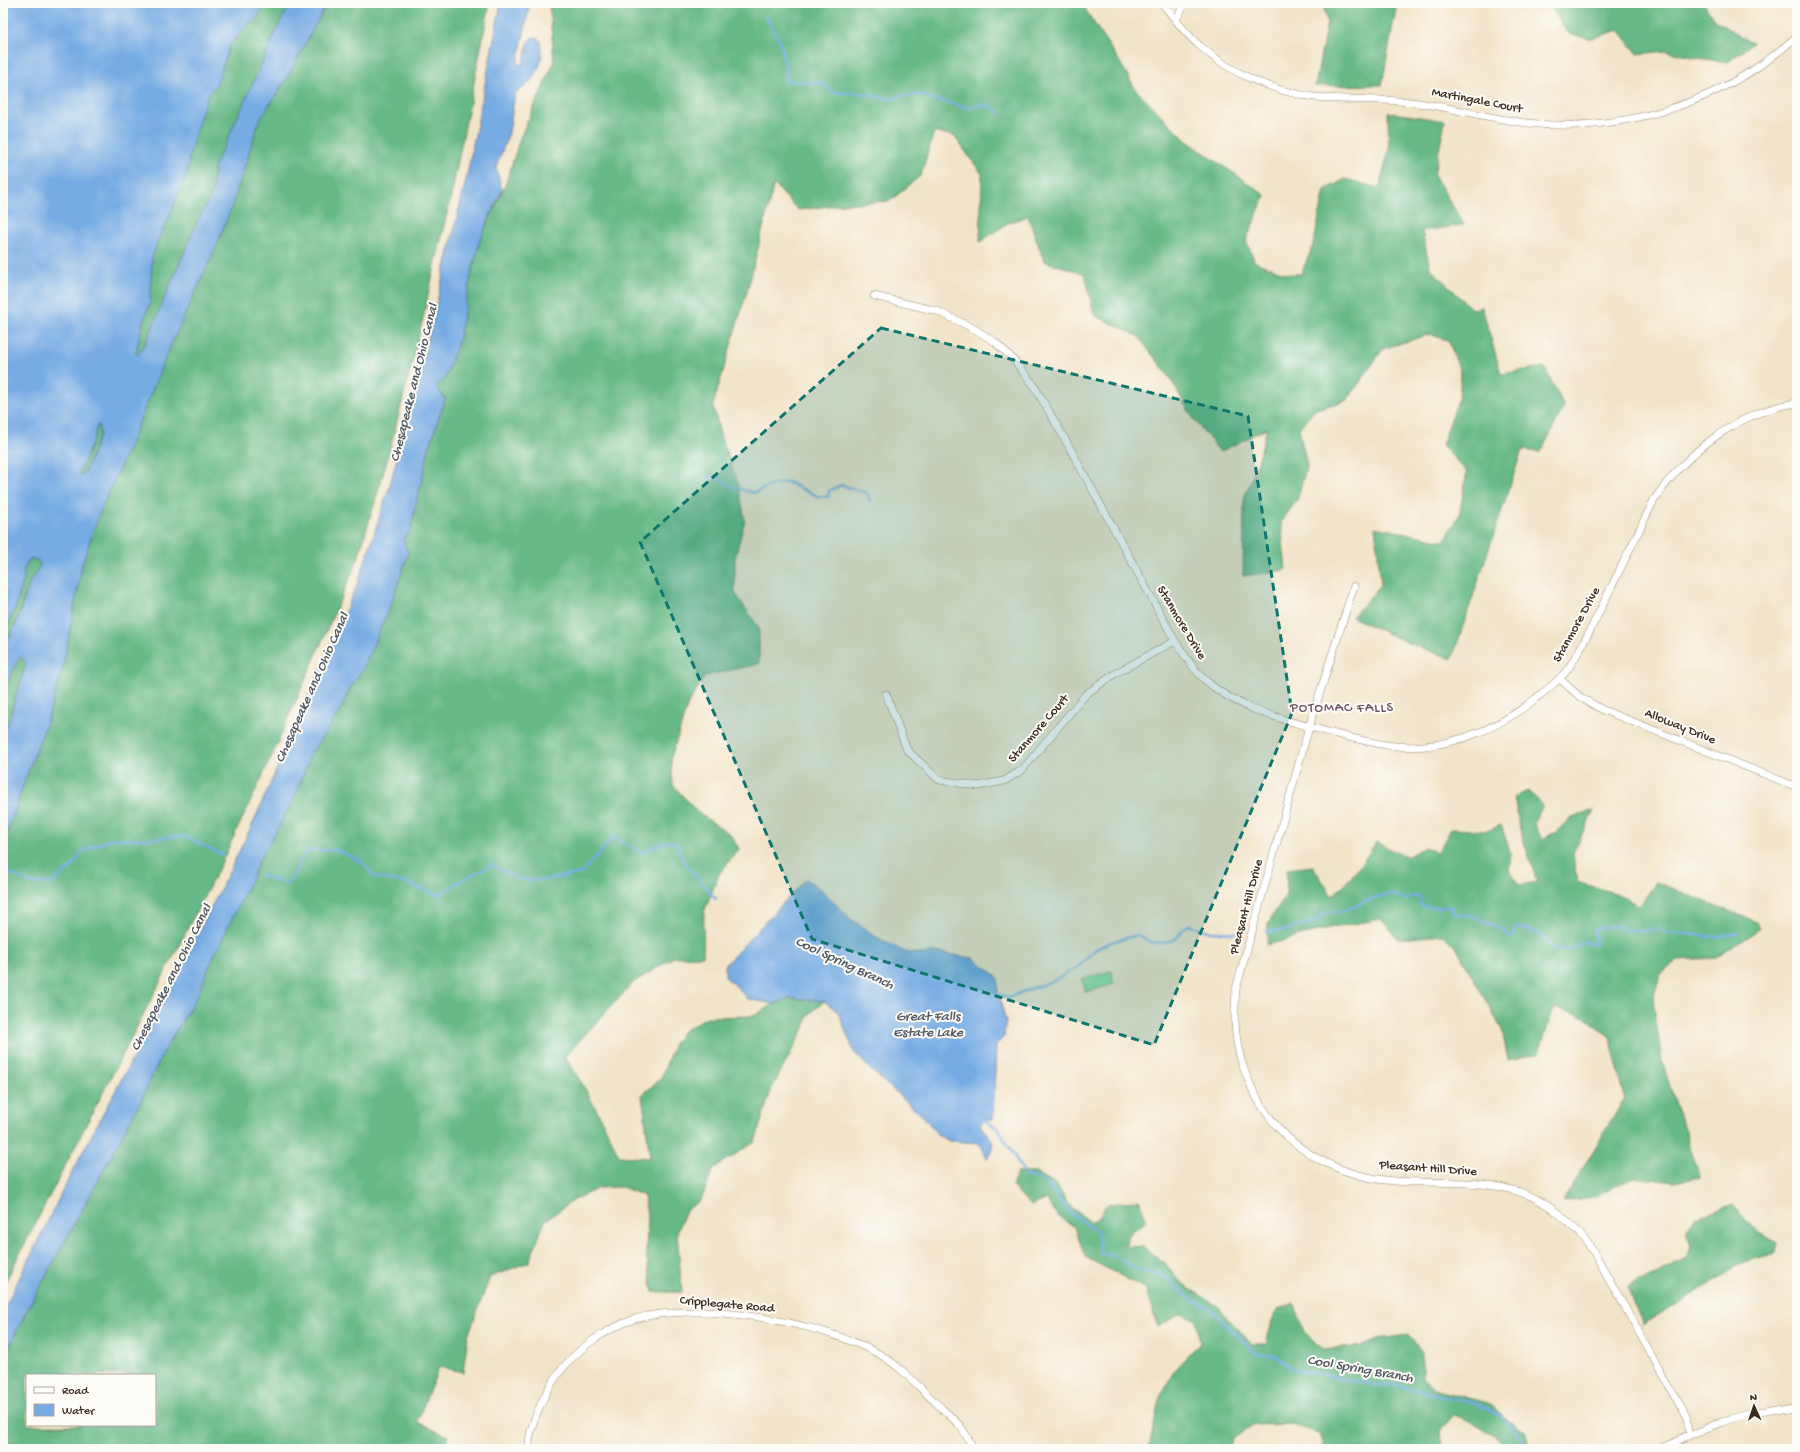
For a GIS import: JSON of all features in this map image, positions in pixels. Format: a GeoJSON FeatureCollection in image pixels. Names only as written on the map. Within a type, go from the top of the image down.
{"type":"FeatureCollection","features":[{"type":"Feature","properties":{"kind":"street","name":"Martingale Court"},"geometry":{"type":"LineString","coordinates":[[1162,3],[1200,47],[1226,66],[1258,82],[1289,92],[1314,97],[1417,102],[1526,123],[1558,125],[1588,125],[1632,120],[1662,112],[1696,100],[1726,86],[1760,65],[1797,36]]}},
{"type":"Feature","properties":{"kind":"street"},"geometry":{"type":"LineString","coordinates":[[1176,20],[1185,3]]}},
{"type":"Feature","properties":{"kind":"street","name":"Stanmore Drive"},"geometry":{"type":"LineString","coordinates":[[874,296],[937,311],[973,328],[994,342],[1012,358],[1033,384],[1072,451],[1175,640],[1193,667],[1205,679],[1223,694],[1252,708],[1309,727],[1388,745],[1419,746],[1450,742],[1483,732],[1516,714],[1560,679],[1570,667],[1588,635],[1654,500],[1666,482],[1681,464],[1718,434],[1755,414],[1797,403]]}},
{"type":"Feature","properties":{"kind":"street","name":"Pleasant Hill Drive"},"geometry":{"type":"LineString","coordinates":[[1354,586],[1309,727],[1236,989],[1234,1010],[1236,1039],[1241,1065],[1250,1088],[1265,1111],[1281,1131],[1308,1154],[1336,1168],[1370,1177],[1395,1181],[1474,1183],[1513,1190],[1528,1195],[1556,1212],[1584,1237],[1686,1416],[1692,1434]]}},
{"type":"Feature","properties":{"kind":"street","name":"Stanmore Court"},"geometry":{"type":"LineString","coordinates":[[886,694],[907,750],[939,780],[978,786],[1004,781],[1022,770],[1086,694],[1116,674],[1175,640]]}},
{"type":"Feature","properties":{"kind":"street","name":"Alloway Drive"},"geometry":{"type":"LineString","coordinates":[[1560,679],[1580,697],[1603,710],[1797,787]]}},
{"type":"Feature","properties":{"kind":"street","name":"Cripplegate Road"},"geometry":{"type":"LineString","coordinates":[[529,1449],[537,1410],[550,1385],[564,1365],[582,1349],[604,1333],[635,1319],[664,1312],[703,1312],[770,1318],[849,1339],[897,1366],[960,1426],[974,1449]]}},
{"type":"Feature","properties":{"kind":"street"},"geometry":{"type":"LineString","coordinates":[[1658,1449],[1721,1422],[1748,1415],[1797,1407]]}},
{"type":"Feature","properties":{"kind":"highlighted area"},"geometry":{"type":"Polygon","coordinates":[[[881,328],[1248,416],[1292,713],[1154,1045],[812,939],[640,542],[881,328]]]}},
{"type":"Feature","properties":{"kind":"green space"},"geometry":{"type":"Polygon","coordinates":[[[263,3],[292,3],[281,20],[225,145],[215,163],[212,194],[197,222],[146,342],[138,355],[136,354],[143,321],[150,304],[152,258],[158,240],[187,174],[190,152],[202,112],[209,93],[216,86],[230,45],[249,23],[259,15],[263,3]]]}},
{"type":"Feature","properties":{"kind":"green space"},"geometry":{"type":"Polygon","coordinates":[[[327,3],[490,3],[451,196],[417,344],[386,464],[358,559],[271,758],[218,870],[3,1286],[3,847],[22,788],[46,724],[63,667],[82,565],[99,514],[130,445],[166,356],[216,247],[233,203],[259,121],[287,78],[327,3]]]}},
{"type":"Feature","properties":{"kind":"green space"},"geometry":{"type":"Polygon","coordinates":[[[549,3],[1081,3],[1136,90],[1187,141],[1265,195],[1246,241],[1255,262],[1287,274],[1301,274],[1313,246],[1325,190],[1345,179],[1379,188],[1389,151],[1388,112],[1445,121],[1434,175],[1464,225],[1422,231],[1430,268],[1472,309],[1482,307],[1501,374],[1544,367],[1564,406],[1541,452],[1522,450],[1452,659],[1408,643],[1352,617],[1381,585],[1375,527],[1444,541],[1459,516],[1467,472],[1442,445],[1459,397],[1461,374],[1449,342],[1430,334],[1383,349],[1347,400],[1316,409],[1299,428],[1307,466],[1297,500],[1281,522],[1286,570],[1243,576],[1244,498],[1257,466],[1267,428],[1220,452],[1193,418],[1168,375],[1138,336],[1094,315],[1085,274],[1044,261],[1028,216],[1008,223],[980,242],[982,174],[954,136],[934,132],[921,175],[890,201],[843,204],[798,210],[774,184],[748,288],[713,405],[721,438],[737,480],[745,520],[735,558],[735,593],[759,628],[759,664],[705,676],[688,704],[671,758],[673,785],[697,812],[730,834],[739,849],[719,874],[704,912],[703,956],[674,957],[634,982],[565,1056],[594,1105],[619,1156],[650,1158],[642,1095],[661,1078],[674,1044],[683,1031],[707,1017],[754,1016],[774,1004],[790,998],[824,1001],[808,1016],[803,1030],[771,1090],[755,1142],[714,1168],[701,1200],[686,1210],[677,1233],[682,1292],[653,1292],[646,1255],[647,1216],[644,1196],[622,1187],[599,1188],[575,1199],[545,1221],[529,1262],[490,1277],[468,1336],[463,1372],[439,1367],[417,1422],[448,1436],[446,1449],[3,1449],[3,1360],[26,1312],[141,1100],[165,1049],[196,998],[258,862],[297,792],[311,753],[341,709],[350,688],[363,669],[391,604],[408,553],[403,540],[410,531],[429,448],[445,399],[436,386],[458,343],[472,271],[481,237],[505,186],[520,138],[554,62],[549,3]]]}},
{"type":"Feature","properties":{"kind":"green space"},"geometry":{"type":"Polygon","coordinates":[[[1323,3],[1397,3],[1382,85],[1315,86],[1327,22],[1323,3]]]}},
{"type":"Feature","properties":{"kind":"green space"},"geometry":{"type":"Polygon","coordinates":[[[1548,3],[1704,3],[1713,19],[1753,43],[1728,62],[1697,58],[1666,51],[1638,54],[1619,30],[1589,39],[1568,33],[1548,3]]]}},
{"type":"Feature","properties":{"kind":"green space"},"geometry":{"type":"Polygon","coordinates":[[[97,424],[99,424],[100,434],[85,472],[81,475],[79,473],[92,444],[97,424]]]}},
{"type":"Feature","properties":{"kind":"green space"},"geometry":{"type":"Polygon","coordinates":[[[30,559],[37,560],[40,566],[30,581],[16,624],[3,648],[3,635],[16,606],[24,579],[24,569],[30,559]]]}},
{"type":"Feature","properties":{"kind":"green space"},"geometry":{"type":"Polygon","coordinates":[[[22,658],[26,664],[8,723],[3,732],[3,693],[16,663],[22,658]]]}},
{"type":"Feature","properties":{"kind":"green space"},"geometry":{"type":"Polygon","coordinates":[[[1528,791],[1543,805],[1534,824],[1542,839],[1556,832],[1570,819],[1594,810],[1573,853],[1577,882],[1615,893],[1640,906],[1656,882],[1757,922],[1760,929],[1716,958],[1678,960],[1660,975],[1653,999],[1662,1062],[1700,1177],[1675,1182],[1633,1177],[1595,1197],[1563,1201],[1625,1098],[1610,1037],[1592,1022],[1573,1012],[1554,1007],[1539,1053],[1508,1060],[1502,1030],[1457,949],[1444,935],[1398,939],[1382,919],[1329,928],[1267,945],[1268,923],[1286,895],[1287,869],[1313,866],[1332,896],[1356,871],[1376,842],[1406,857],[1425,847],[1437,853],[1451,829],[1487,831],[1501,825],[1511,854],[1509,870],[1519,885],[1537,882],[1520,829],[1514,797],[1528,791]]]}},
{"type":"Feature","properties":{"kind":"green space"},"geometry":{"type":"Polygon","coordinates":[[[1111,971],[1114,984],[1086,992],[1082,979],[1111,971]]]}},
{"type":"Feature","properties":{"kind":"green space"},"geometry":{"type":"Polygon","coordinates":[[[1017,1173],[1035,1173],[1056,1184],[1068,1204],[1091,1223],[1100,1216],[1106,1205],[1139,1200],[1147,1221],[1131,1232],[1125,1245],[1143,1247],[1165,1263],[1174,1276],[1190,1289],[1217,1306],[1252,1344],[1266,1344],[1272,1321],[1279,1309],[1294,1303],[1304,1332],[1324,1350],[1361,1346],[1378,1339],[1409,1335],[1422,1353],[1422,1379],[1434,1389],[1487,1403],[1525,1433],[1528,1446],[1532,1449],[1510,1449],[1498,1438],[1484,1429],[1470,1421],[1454,1415],[1440,1430],[1444,1449],[1324,1449],[1319,1433],[1290,1424],[1254,1425],[1232,1438],[1230,1449],[1149,1449],[1159,1399],[1175,1369],[1201,1342],[1196,1319],[1181,1314],[1158,1327],[1146,1289],[1085,1257],[1075,1227],[1057,1216],[1047,1199],[1031,1206],[1012,1186],[1017,1173]]]}},
{"type":"Feature","properties":{"kind":"green space"},"geometry":{"type":"Polygon","coordinates":[[[1733,1204],[1757,1232],[1777,1243],[1775,1253],[1745,1262],[1643,1325],[1628,1287],[1687,1258],[1691,1246],[1686,1231],[1696,1218],[1733,1204]]]}},
{"type":"Feature","properties":{"kind":"water"},"geometry":{"type":"Polygon","coordinates":[[[3,3],[263,3],[259,15],[255,21],[249,23],[230,45],[216,86],[209,93],[202,112],[190,152],[187,174],[158,240],[152,258],[150,304],[143,321],[136,354],[138,355],[146,342],[197,222],[212,194],[215,163],[225,145],[281,20],[292,3],[327,3],[287,78],[259,121],[233,203],[216,247],[166,356],[130,445],[99,514],[82,565],[63,667],[46,724],[22,788],[3,847],[3,732],[8,723],[26,664],[22,658],[18,659],[3,693],[3,648],[16,624],[30,581],[40,566],[39,562],[36,560],[30,559],[24,569],[24,579],[16,606],[3,635],[3,3]],[[98,424],[92,444],[79,473],[81,475],[85,472],[100,434],[98,424]]]}},
{"type":"Feature","properties":{"kind":"water","name":"Chesapeake and Ohio Canal"},"geometry":{"type":"Polygon","coordinates":[[[501,3],[530,3],[518,63],[522,65],[531,38],[536,37],[540,40],[542,56],[533,78],[522,89],[515,93],[509,133],[496,167],[502,190],[481,237],[472,271],[458,343],[445,378],[436,386],[445,399],[429,448],[410,531],[403,540],[408,553],[391,604],[363,669],[350,688],[341,709],[311,753],[297,792],[258,862],[196,998],[165,1049],[141,1100],[26,1312],[3,1360],[3,1311],[75,1166],[157,1013],[254,821],[359,580],[389,488],[421,368],[466,180],[501,3]]]}},
{"type":"Feature","properties":{"kind":"water","name":"Great Falls Estate Lake"},"geometry":{"type":"Polygon","coordinates":[[[806,879],[822,890],[851,919],[878,938],[905,952],[923,954],[935,952],[973,958],[998,978],[998,994],[1006,1021],[1004,1037],[996,1045],[993,1119],[984,1120],[980,1125],[993,1143],[987,1159],[980,1143],[949,1141],[938,1135],[924,1117],[872,1071],[854,1052],[838,1012],[824,1001],[790,998],[774,1004],[747,999],[738,988],[725,977],[725,965],[806,879]]]}},
{"type":"Feature","properties":{"kind":"waterway"},"geometry":{"type":"LineString","coordinates":[[765,15],[781,44],[785,63],[786,81],[821,83],[835,93],[862,93],[890,99],[899,96],[924,95],[933,99],[969,108],[979,105],[990,106],[999,113]]}},
{"type":"Feature","properties":{"kind":"waterway"},"geometry":{"type":"LineString","coordinates":[[707,478],[718,478],[734,487],[754,493],[771,485],[787,482],[817,496],[828,497],[829,491],[841,485],[867,493],[870,501]]}},
{"type":"Feature","properties":{"kind":"waterway","name":"Cool Spring Branch"},"geometry":{"type":"LineString","coordinates":[[3,869],[29,883],[53,883],[74,864],[81,852],[110,839],[150,839],[184,836],[223,855]]}},
{"type":"Feature","properties":{"kind":"waterway","name":"Cool Spring Branch"},"geometry":{"type":"LineString","coordinates":[[260,875],[287,884],[293,877],[303,856],[310,850],[337,850],[361,861],[375,877],[406,883],[439,895],[462,880],[492,865],[522,880],[545,880],[582,873],[613,837],[643,853],[664,843],[673,842],[678,844],[683,860],[716,899]]}},
{"type":"Feature","properties":{"kind":"waterway"},"geometry":{"type":"LineString","coordinates":[[1266,932],[1286,930],[1317,921],[1325,913],[1343,911],[1377,897],[1393,894],[1405,900],[1417,895],[1421,899],[1421,905],[1432,908],[1449,906],[1453,909],[1454,914],[1470,915],[1504,930],[1511,938],[1515,936],[1515,928],[1526,929],[1541,936],[1552,949],[1573,949],[1581,943],[1596,944],[1594,931],[1599,927],[1618,926],[1626,930],[1640,931],[1656,929],[1666,932],[1717,937],[1737,933]]}},
{"type":"Feature","properties":{"kind":"waterway"},"geometry":{"type":"LineString","coordinates":[[996,994],[1009,997],[1055,980],[1078,967],[1096,949],[1111,942],[1138,935],[1151,942],[1164,943],[1176,939],[1183,929],[1189,925],[1211,932],[1243,933]]}},
{"type":"Feature","properties":{"kind":"waterway","name":"Cool Spring Branch"},"geometry":{"type":"LineString","coordinates":[[981,1118],[999,1129],[1026,1176],[1036,1178],[1048,1184],[1068,1210],[1098,1233],[1100,1252],[1114,1256],[1143,1272],[1162,1274],[1189,1298],[1208,1307],[1256,1353],[1276,1356],[1290,1367],[1311,1373],[1375,1385],[1396,1385],[1476,1404],[1499,1415],[1512,1426],[1527,1449]]}},
{"type":"Feature","properties":{"kind":"district","name":"POTOMAC FALLS"},"geometry":{"type":"Point","coordinates":[1342,708]}}]}
